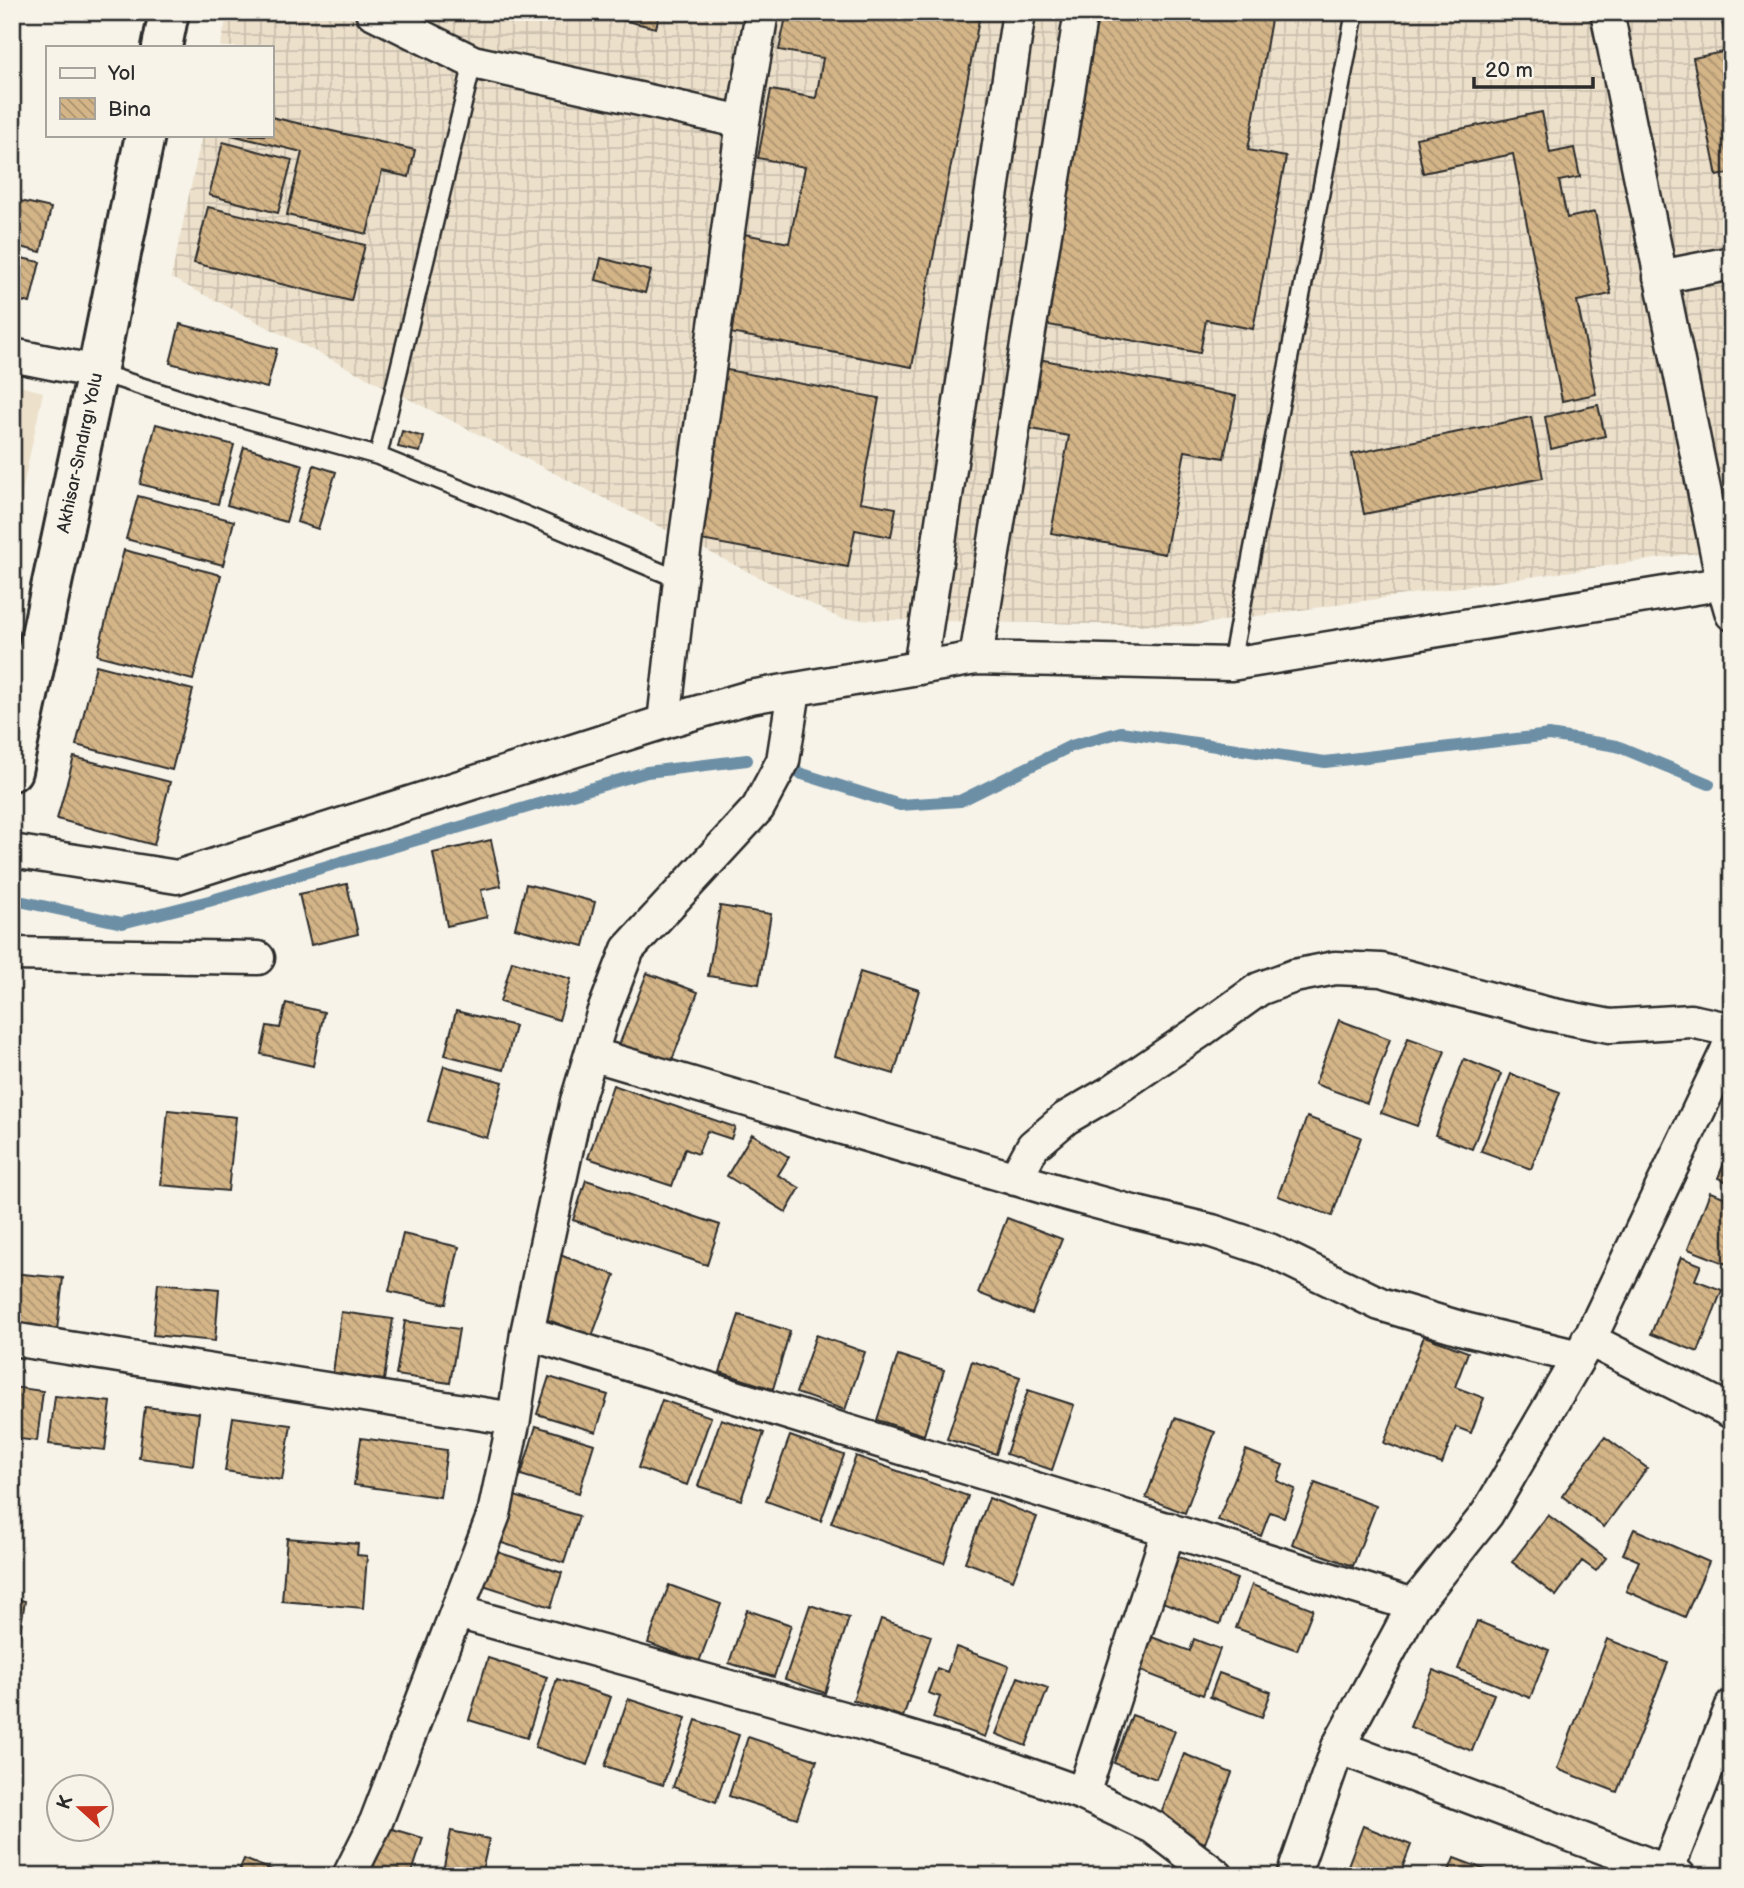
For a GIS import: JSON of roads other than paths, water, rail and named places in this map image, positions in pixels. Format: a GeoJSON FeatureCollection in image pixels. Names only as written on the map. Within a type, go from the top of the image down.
{"type":"FeatureCollection","features":[{"type":"Feature","properties":{"kind":"main road"},"geometry":{"type":"LineString","coordinates":[[162,46],[169,12]]}},
{"type":"Feature","properties":{"kind":"main road","name":"Akhisar-Sındırgı Yolu"},"geometry":{"type":"LineString","coordinates":[[12,771],[145,136]]}},
{"type":"Feature","properties":{"kind":"street"},"geometry":{"type":"LineString","coordinates":[[372,12],[473,62],[743,122]]}},
{"type":"Feature","properties":{"kind":"street"},"geometry":{"type":"LineString","coordinates":[[664,722],[680,580],[743,122],[762,12]]}},
{"type":"Feature","properties":{"kind":"street"},"geometry":{"type":"LineString","coordinates":[[920,668],[1019,12]]}},
{"type":"Feature","properties":{"kind":"street"},"geometry":{"type":"LineString","coordinates":[[976,659],[1081,12]]}},
{"type":"Feature","properties":{"kind":"street"},"geometry":{"type":"LineString","coordinates":[[1607,12],[1732,614]]}},
{"type":"Feature","properties":{"kind":"street"},"geometry":{"type":"LineString","coordinates":[[1660,276],[1732,262]]}},
{"type":"Feature","properties":{"kind":"street"},"geometry":{"type":"LineString","coordinates":[[12,355],[97,373]]}},
{"type":"Feature","properties":{"kind":"street"},"geometry":{"type":"LineString","coordinates":[[12,851],[177,877],[750,697],[976,659],[1231,664],[1727,583]]}},
{"type":"Feature","properties":{"kind":"street"},"geometry":{"type":"LineString","coordinates":[[349,1876],[376,1822],[494,1514],[514,1419],[527,1333],[577,1101],[603,1014],[628,948],[758,808],[783,761],[794,690]]}},
{"type":"Feature","properties":{"kind":"street"},"geometry":{"type":"LineString","coordinates":[[12,954],[258,958]]}},
{"type":"Feature","properties":{"kind":"street"},"geometry":{"type":"LineString","coordinates":[[1015,1179],[1033,1146],[1066,1118],[1111,1092],[1258,989],[1294,976],[1335,968],[1381,970],[1548,1014],[1610,1026],[1691,1021],[1732,1030]]}},
{"type":"Feature","properties":{"kind":"street"},"geometry":{"type":"LineString","coordinates":[[1293,1876],[1338,1747],[1414,1605],[1487,1514],[1584,1348],[1732,1038]]}},
{"type":"Feature","properties":{"kind":"street"},"geometry":{"type":"LineString","coordinates":[[591,1054],[1015,1179],[1212,1231],[1269,1250],[1380,1304],[1464,1329],[1584,1348],[1732,1412]]}},
{"type":"Feature","properties":{"kind":"street"},"geometry":{"type":"LineString","coordinates":[[527,1333],[1414,1605]]}},
{"type":"Feature","properties":{"kind":"street"},"geometry":{"type":"LineString","coordinates":[[12,1339],[514,1419]]}},
{"type":"Feature","properties":{"kind":"street"},"geometry":{"type":"LineString","coordinates":[[1083,1794],[1169,1529]]}},
{"type":"Feature","properties":{"kind":"street"},"geometry":{"type":"LineString","coordinates":[[457,1612],[868,1725],[1001,1765],[1083,1794],[1153,1827],[1217,1876]]}},
{"type":"Feature","properties":{"kind":"street"},"geometry":{"type":"LineString","coordinates":[[1338,1747],[1673,1873],[1732,1706]]}},
{"type":"Feature","properties":{"kind":"lane"},"geometry":{"type":"LineString","coordinates":[[1231,664],[1355,12]]}},
{"type":"Feature","properties":{"kind":"lane"},"geometry":{"type":"LineString","coordinates":[[378,456],[473,62]]}},
{"type":"Feature","properties":{"kind":"lane"},"geometry":{"type":"LineString","coordinates":[[97,373],[234,416],[378,456],[680,580]]}},
{"type":"Feature","properties":{"kind":"waterway"},"geometry":{"type":"LineString","coordinates":[[793,771],[900,805],[960,801],[1071,746],[1121,732],[1325,762],[1549,735],[1617,746],[1709,784]]}},
{"type":"Feature","properties":{"kind":"waterway"},"geometry":{"type":"LineString","coordinates":[[24,902],[122,923],[209,901],[647,772],[747,760]]}}]}
